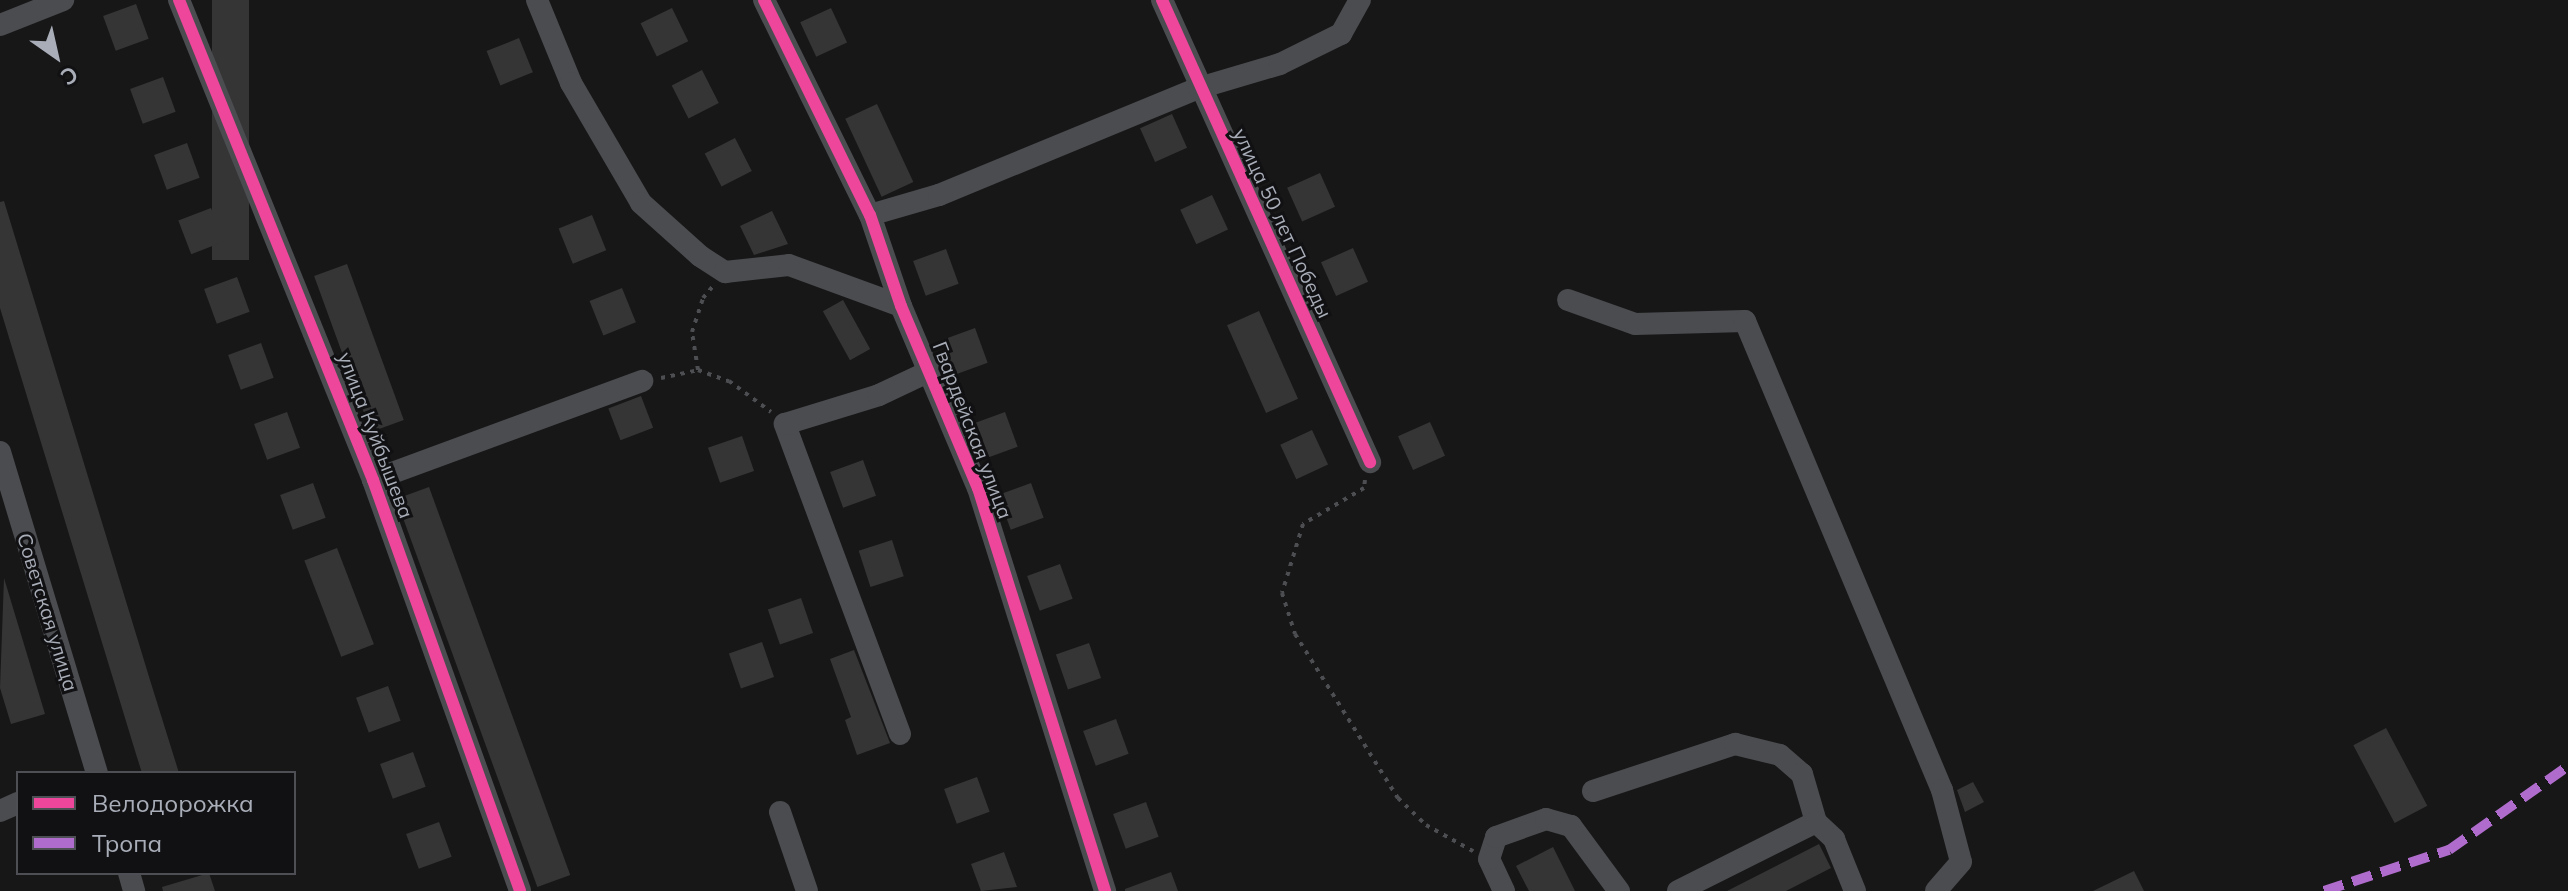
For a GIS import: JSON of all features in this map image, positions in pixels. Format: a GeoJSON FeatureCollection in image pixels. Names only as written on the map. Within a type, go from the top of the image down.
{"type":"FeatureCollection","features":[{"type":"Feature","properties":{"kind":"street"},"geometry":{"type":"LineString","coordinates":[[0,25],[63,0]]}},
{"type":"Feature","properties":{"kind":"street","name":"улица Куйбышева"},"geometry":{"type":"LineString","coordinates":[[179,0],[373,480],[520,891]]}},
{"type":"Feature","properties":{"kind":"street"},"geometry":{"type":"LineString","coordinates":[[537,0],[571,83],[641,203],[725,272],[789,265],[901,306]]}},
{"type":"Feature","properties":{"kind":"street","name":"Гвардейская улица"},"geometry":{"type":"LineString","coordinates":[[764,0],[870,215],[901,306],[978,488],[1105,891]]}},
{"type":"Feature","properties":{"kind":"street","name":"улица 50 лет Победы"},"geometry":{"type":"LineString","coordinates":[[1162,0],[1370,462]]}},
{"type":"Feature","properties":{"kind":"street"},"geometry":{"type":"LineString","coordinates":[[870,215],[939,195],[1199,88],[1280,64],[1341,34],[1360,0]]}},
{"type":"Feature","properties":{"kind":"street"},"geometry":{"type":"LineString","coordinates":[[1568,300],[1635,324],[1745,321],[1942,790],[1961,862],[1936,891]]}},
{"type":"Feature","properties":{"kind":"street"},"geometry":{"type":"LineString","coordinates":[[900,734],[785,424],[879,395],[930,371]]}},
{"type":"Feature","properties":{"kind":"street"},"geometry":{"type":"LineString","coordinates":[[373,480],[642,381]]}},
{"type":"Feature","properties":{"kind":"street","name":"Советская улица"},"geometry":{"type":"LineString","coordinates":[[0,452],[93,771]]}},
{"type":"Feature","properties":{"kind":"street"},"geometry":{"type":"LineString","coordinates":[[1593,791],[1735,744],[1780,755],[1802,774],[1816,822],[1834,839],[1855,891]]}},
{"type":"Feature","properties":{"kind":"street"},"geometry":{"type":"LineString","coordinates":[[780,812],[807,891]]}},
{"type":"Feature","properties":{"kind":"street"},"geometry":{"type":"LineString","coordinates":[[1504,891],[1489,859],[1496,837],[1546,819],[1571,826],[1619,891]]}},
{"type":"Feature","properties":{"kind":"street"},"geometry":{"type":"LineString","coordinates":[[1678,891],[1816,822]]}},
{"type":"Feature","properties":{"kind":"path"},"geometry":{"type":"LineString","coordinates":[[698,370],[692,332],[703,298],[725,272]]}},
{"type":"Feature","properties":{"kind":"path"},"geometry":{"type":"LineString","coordinates":[[642,381],[698,370],[729,381],[785,424]]}},
{"type":"Feature","properties":{"kind":"path"},"geometry":{"type":"LineString","coordinates":[[1370,462],[1364,488],[1303,524],[1282,593],[1290,620],[1346,720],[1398,798],[1426,825],[1489,859]]}},
{"type":"Feature","properties":{"kind":"building"},"geometry":{"type":"Polygon","coordinates":[[[212,0],[249,0],[249,260],[212,260],[212,0]]]}},
{"type":"Feature","properties":{"kind":"building"},"geometry":{"type":"Polygon","coordinates":[[[136,4],[149,39],[116,51],[103,16],[136,4]]]}},
{"type":"Feature","properties":{"kind":"building"},"geometry":{"type":"Polygon","coordinates":[[[672,8],[688,41],[657,57],[641,23],[672,8]]]}},
{"type":"Feature","properties":{"kind":"building"},"geometry":{"type":"Polygon","coordinates":[[[831,8],[847,42],[816,57],[800,22],[831,8]]]}},
{"type":"Feature","properties":{"kind":"building"},"geometry":{"type":"Polygon","coordinates":[[[519,38],[533,72],[500,85],[487,51],[519,38]]]}},
{"type":"Feature","properties":{"kind":"building"},"geometry":{"type":"Polygon","coordinates":[[[702,70],[719,103],[689,118],[672,85],[702,70]]]}},
{"type":"Feature","properties":{"kind":"building"},"geometry":{"type":"Polygon","coordinates":[[[163,77],[176,112],[143,124],[130,89],[163,77]]]}},
{"type":"Feature","properties":{"kind":"building"},"geometry":{"type":"Polygon","coordinates":[[[877,104],[913,182],[882,197],[845,119],[877,104]]]}},
{"type":"Feature","properties":{"kind":"building"},"geometry":{"type":"Polygon","coordinates":[[[1172,114],[1187,148],[1155,162],[1140,128],[1172,114]]]}},
{"type":"Feature","properties":{"kind":"building"},"geometry":{"type":"Polygon","coordinates":[[[735,138],[752,171],[722,186],[705,153],[735,138]]]}},
{"type":"Feature","properties":{"kind":"building"},"geometry":{"type":"Polygon","coordinates":[[[187,143],[200,178],[167,190],[154,155],[187,143]]]}},
{"type":"Feature","properties":{"kind":"building"},"geometry":{"type":"Polygon","coordinates":[[[1320,173],[1335,207],[1302,221],[1287,188],[1320,173]]]}},
{"type":"Feature","properties":{"kind":"building"},"geometry":{"type":"Polygon","coordinates":[[[1212,195],[1228,229],[1196,244],[1180,210],[1212,195]]]}},
{"type":"Feature","properties":{"kind":"building"},"geometry":{"type":"Polygon","coordinates":[[[4,201],[178,771],[141,771],[136,754],[0,308],[0,202],[4,201]]]}},
{"type":"Feature","properties":{"kind":"building"},"geometry":{"type":"Polygon","coordinates":[[[211,208],[224,242],[191,254],[178,221],[211,208]]]}},
{"type":"Feature","properties":{"kind":"building"},"geometry":{"type":"Polygon","coordinates":[[[772,211],[788,244],[754,255],[740,226],[772,211]]]}},
{"type":"Feature","properties":{"kind":"building"},"geometry":{"type":"Polygon","coordinates":[[[592,215],[606,250],[573,264],[559,228],[592,215]]]}},
{"type":"Feature","properties":{"kind":"building"},"geometry":{"type":"Polygon","coordinates":[[[1353,248],[1368,282],[1336,296],[1321,262],[1353,248]]]}},
{"type":"Feature","properties":{"kind":"building"},"geometry":{"type":"Polygon","coordinates":[[[946,249],[959,284],[926,296],[913,261],[946,249]]]}},
{"type":"Feature","properties":{"kind":"building"},"geometry":{"type":"Polygon","coordinates":[[[347,264],[404,420],[371,432],[314,276],[347,264]]]}},
{"type":"Feature","properties":{"kind":"building"},"geometry":{"type":"Polygon","coordinates":[[[237,277],[250,312],[217,324],[204,289],[237,277]]]}},
{"type":"Feature","properties":{"kind":"building"},"geometry":{"type":"Polygon","coordinates":[[[622,288],[636,322],[603,335],[590,301],[622,288]]]}},
{"type":"Feature","properties":{"kind":"building"},"geometry":{"type":"Polygon","coordinates":[[[843,300],[870,349],[850,360],[823,311],[843,300]]]}},
{"type":"Feature","properties":{"kind":"building"},"geometry":{"type":"Polygon","coordinates":[[[1259,311],[1298,399],[1266,413],[1227,325],[1259,311]]]}},
{"type":"Feature","properties":{"kind":"building"},"geometry":{"type":"Polygon","coordinates":[[[975,328],[988,363],[955,375],[942,340],[975,328]]]}},
{"type":"Feature","properties":{"kind":"building"},"geometry":{"type":"Polygon","coordinates":[[[261,343],[274,378],[241,390],[228,355],[261,343]]]}},
{"type":"Feature","properties":{"kind":"building"},"geometry":{"type":"Polygon","coordinates":[[[641,396],[653,428],[621,440],[608,409],[641,396]]]}},
{"type":"Feature","properties":{"kind":"building"},"geometry":{"type":"Polygon","coordinates":[[[287,412],[300,448],[267,460],[254,424],[287,412]]]}},
{"type":"Feature","properties":{"kind":"building"},"geometry":{"type":"Polygon","coordinates":[[[1005,412],[1018,447],[985,459],[972,424],[1005,412]]]}},
{"type":"Feature","properties":{"kind":"building"},"geometry":{"type":"Polygon","coordinates":[[[1430,422],[1445,456],[1413,470],[1398,436],[1430,422]]]}},
{"type":"Feature","properties":{"kind":"building"},"geometry":{"type":"Polygon","coordinates":[[[1312,430],[1328,464],[1296,479],[1280,445],[1312,430]]]}},
{"type":"Feature","properties":{"kind":"building"},"geometry":{"type":"Polygon","coordinates":[[[742,436],[754,471],[720,483],[708,448],[742,436]]]}},
{"type":"Feature","properties":{"kind":"building"},"geometry":{"type":"Polygon","coordinates":[[[863,460],[876,496],[843,508],[830,472],[863,460]]]}},
{"type":"Feature","properties":{"kind":"building"},"geometry":{"type":"Polygon","coordinates":[[[313,483],[326,518],[293,530],[280,495],[313,483]]]}},
{"type":"Feature","properties":{"kind":"building"},"geometry":{"type":"Polygon","coordinates":[[[1031,483],[1044,518],[1011,530],[998,495],[1031,483]]]}},
{"type":"Feature","properties":{"kind":"building"},"geometry":{"type":"Polygon","coordinates":[[[429,487],[570,875],[537,887],[396,499],[429,487]]]}},
{"type":"Feature","properties":{"kind":"building"},"geometry":{"type":"Polygon","coordinates":[[[892,540],[904,576],[870,587],[859,551],[892,540]]]}},
{"type":"Feature","properties":{"kind":"building"},"geometry":{"type":"Polygon","coordinates":[[[337,548],[374,644],[341,657],[304,561],[337,548]]]}},
{"type":"Feature","properties":{"kind":"building"},"geometry":{"type":"Polygon","coordinates":[[[1060,564],[1073,599],[1040,611],[1027,576],[1060,564]]]}},
{"type":"Feature","properties":{"kind":"building"},"geometry":{"type":"Polygon","coordinates":[[[4,578],[45,714],[11,724],[0,688],[4,578]]]}},
{"type":"Feature","properties":{"kind":"building"},"geometry":{"type":"Polygon","coordinates":[[[801,598],[813,633],[780,644],[768,609],[801,598]]]}},
{"type":"Feature","properties":{"kind":"building"},"geometry":{"type":"Polygon","coordinates":[[[762,642],[774,677],[741,688],[729,653],[762,642]]]}},
{"type":"Feature","properties":{"kind":"building"},"geometry":{"type":"Polygon","coordinates":[[[1089,643],[1101,678],[1068,689],[1056,654],[1089,643]]]}},
{"type":"Feature","properties":{"kind":"building"},"geometry":{"type":"Polygon","coordinates":[[[854,650],[890,743],[857,755],[845,720],[851,717],[830,659],[854,650]]]}},
{"type":"Feature","properties":{"kind":"building"},"geometry":{"type":"Polygon","coordinates":[[[388,686],[401,721],[369,732],[356,698],[388,686]]]}},
{"type":"Feature","properties":{"kind":"building"},"geometry":{"type":"Polygon","coordinates":[[[1116,719],[1129,754],[1096,766],[1083,731],[1116,719]]]}},
{"type":"Feature","properties":{"kind":"building"},"geometry":{"type":"Polygon","coordinates":[[[2386,728],[2427,806],[2395,823],[2353,745],[2386,728]]]}},
{"type":"Feature","properties":{"kind":"building"},"geometry":{"type":"Polygon","coordinates":[[[413,752],[426,787],[393,799],[380,764],[413,752]]]}},
{"type":"Feature","properties":{"kind":"building"},"geometry":{"type":"Polygon","coordinates":[[[977,777],[990,812],[957,824],[944,789],[977,777]]]}},
{"type":"Feature","properties":{"kind":"building"},"geometry":{"type":"Polygon","coordinates":[[[1973,782],[1984,802],[1965,812],[1957,790],[1973,782]]]}},
{"type":"Feature","properties":{"kind":"building"},"geometry":{"type":"Polygon","coordinates":[[[1146,802],[1159,837],[1126,849],[1113,814],[1146,802]]]}},
{"type":"Feature","properties":{"kind":"building"},"geometry":{"type":"Polygon","coordinates":[[[439,822],[452,857],[419,869],[406,834],[439,822]]]}},
{"type":"Feature","properties":{"kind":"building"},"geometry":{"type":"Polygon","coordinates":[[[1819,844],[1831,868],[1786,891],[1727,891],[1819,844]]]}},
{"type":"Feature","properties":{"kind":"building"},"geometry":{"type":"Polygon","coordinates":[[[1553,847],[1575,891],[1529,891],[1516,866],[1553,847]]]}},
{"type":"Feature","properties":{"kind":"building"},"geometry":{"type":"Polygon","coordinates":[[[1004,852],[1017,887],[981,891],[971,864],[1004,852]]]}},
{"type":"Feature","properties":{"kind":"building"},"geometry":{"type":"Polygon","coordinates":[[[2134,871],[2144,891],[2093,891],[2134,871]]]}},
{"type":"Feature","properties":{"kind":"building"},"geometry":{"type":"Polygon","coordinates":[[[1171,872],[1178,891],[1125,891],[1125,889],[1171,872]]]}},
{"type":"Feature","properties":{"kind":"building"},"geometry":{"type":"Polygon","coordinates":[[[210,875],[215,891],[163,891],[162,887],[210,875]]]}},
{"type":"Feature","properties":{"kind":"marked path"},"geometry":{"type":"LineString","coordinates":[[2324,891],[2449,850],[2568,766]]}},
{"type":"Feature","properties":{"kind":"cycle path"},"geometry":{"type":"LineString","coordinates":[[179,0],[373,480],[520,891]]}},
{"type":"Feature","properties":{"kind":"cycle path"},"geometry":{"type":"LineString","coordinates":[[764,0],[870,215],[901,306],[978,488],[1105,891]]}},
{"type":"Feature","properties":{"kind":"cycle path"},"geometry":{"type":"LineString","coordinates":[[1162,0],[1370,462]]}}]}
